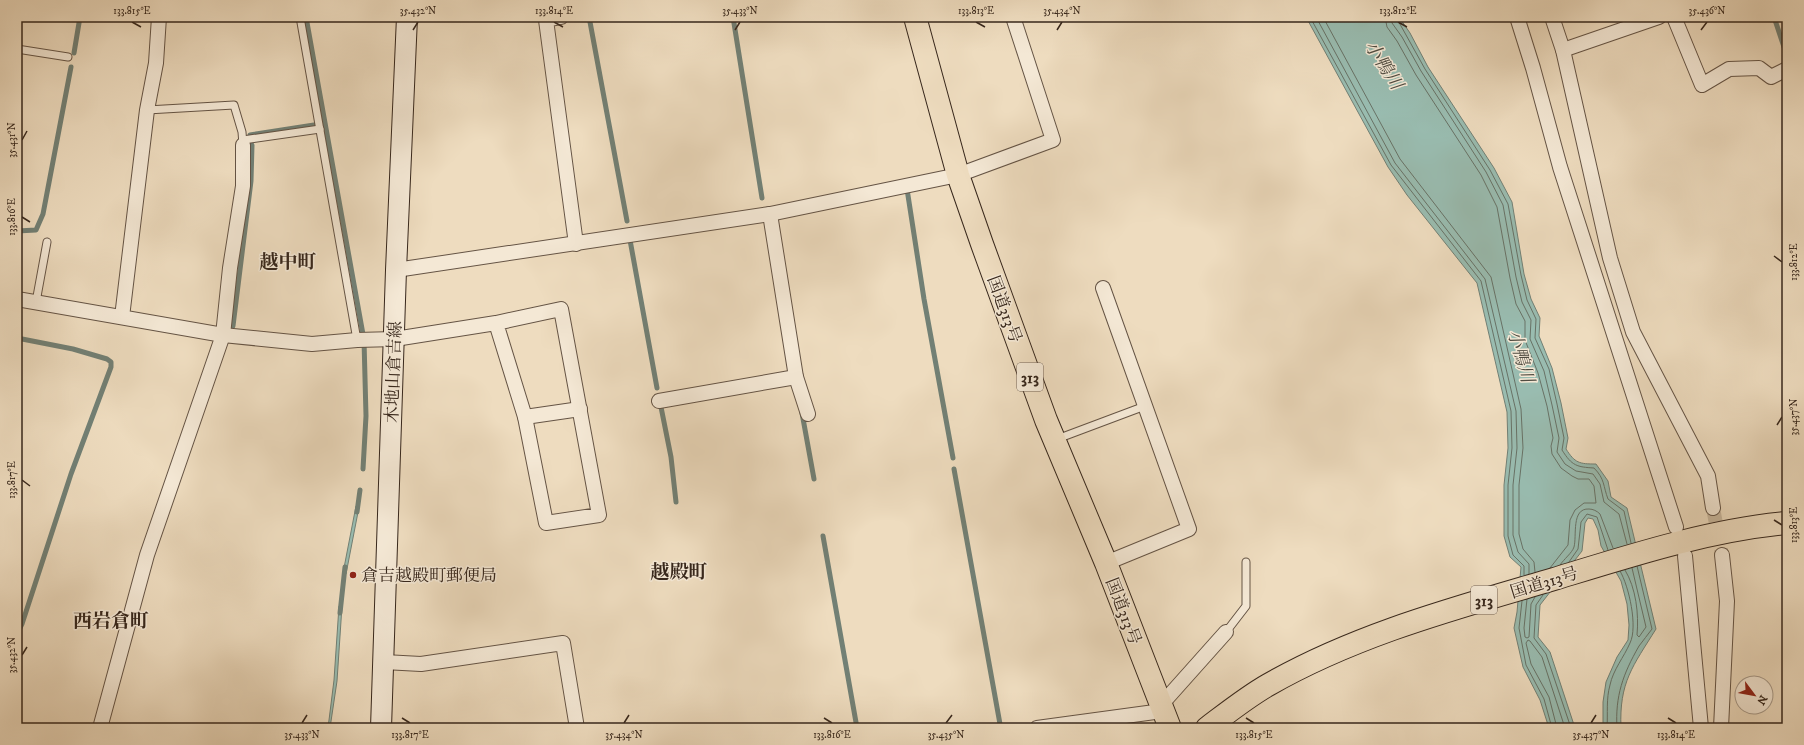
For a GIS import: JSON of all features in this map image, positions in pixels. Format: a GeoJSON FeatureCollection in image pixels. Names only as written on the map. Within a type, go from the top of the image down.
{"type":"FeatureCollection","features":[{"type":"Feature","properties":{"kind":"highway","name":"国道313号"},"geometry":{"type":"LineString","coordinates":[[915,17],[958,175],[982,244],[1054,440],[1106,563],[1164,715]]}},
{"type":"Feature","properties":{"kind":"highway","name":"国道313号"},"geometry":{"type":"LineString","coordinates":[[1207,728],[1266,685],[1312,661],[1392,629],[1658,547],[1739,530],[1787,523]]}},
{"type":"Feature","properties":{"kind":"main road","name":"木地山倉吉線"},"geometry":{"type":"LineString","coordinates":[[381,728],[395,338],[396,270],[407,17]]}},
{"type":"Feature","properties":{"kind":"street"},"geometry":{"type":"LineString","coordinates":[[122,317],[148,110],[156,64],[159,17]]}},
{"type":"Feature","properties":{"kind":"street"},"geometry":{"type":"LineString","coordinates":[[561,17],[546,20],[576,244]]}},
{"type":"Feature","properties":{"kind":"street"},"geometry":{"type":"LineString","coordinates":[[396,270],[770,214],[958,175],[1053,140],[1013,17]]}},
{"type":"Feature","properties":{"kind":"street"},"geometry":{"type":"LineString","coordinates":[[1517,17],[1560,168],[1676,527]]}},
{"type":"Feature","properties":{"kind":"street"},"geometry":{"type":"LineString","coordinates":[[1552,17],[1563,50],[1610,258],[1633,332],[1708,476],[1713,508]]}},
{"type":"Feature","properties":{"kind":"street"},"geometry":{"type":"LineString","coordinates":[[1563,50],[1659,17]]}},
{"type":"Feature","properties":{"kind":"street"},"geometry":{"type":"LineString","coordinates":[[1674,17],[1702,85],[1729,69],[1759,68],[1771,77],[1787,69]]}},
{"type":"Feature","properties":{"kind":"street"},"geometry":{"type":"LineString","coordinates":[[100,728],[147,555],[223,335],[230,268],[243,186],[243,143]]}},
{"type":"Feature","properties":{"kind":"street"},"geometry":{"type":"LineString","coordinates":[[770,214],[796,376],[808,414]]}},
{"type":"Feature","properties":{"kind":"street"},"geometry":{"type":"LineString","coordinates":[[1103,288],[1189,529],[1106,563]]}},
{"type":"Feature","properties":{"kind":"street"},"geometry":{"type":"LineString","coordinates":[[17,299],[223,335],[312,344],[395,338],[496,323],[561,308],[599,515],[546,523],[525,417],[496,323]]}},
{"type":"Feature","properties":{"kind":"street"},"geometry":{"type":"LineString","coordinates":[[660,402],[796,376]]}},
{"type":"Feature","properties":{"kind":"street"},"geometry":{"type":"LineString","coordinates":[[525,417],[580,409]]}},
{"type":"Feature","properties":{"kind":"street"},"geometry":{"type":"LineString","coordinates":[[1721,728],[1727,601],[1722,555]]}},
{"type":"Feature","properties":{"kind":"street"},"geometry":{"type":"LineString","coordinates":[[1685,556],[1701,728]]}},
{"type":"Feature","properties":{"kind":"street"},"geometry":{"type":"LineString","coordinates":[[1038,728],[1164,715],[1226,632]]}},
{"type":"Feature","properties":{"kind":"street"},"geometry":{"type":"LineString","coordinates":[[384,662],[421,664],[563,643],[577,728]]}},
{"type":"Feature","properties":{"kind":"lane"},"geometry":{"type":"LineString","coordinates":[[300,17],[357,340]]}},
{"type":"Feature","properties":{"kind":"lane"},"geometry":{"type":"LineString","coordinates":[[17,49],[68,57]]}},
{"type":"Feature","properties":{"kind":"lane"},"geometry":{"type":"LineString","coordinates":[[148,110],[234,106],[243,143],[320,129]]}},
{"type":"Feature","properties":{"kind":"lane"},"geometry":{"type":"LineString","coordinates":[[36,302],[47,242]]}},
{"type":"Feature","properties":{"kind":"lane"},"geometry":{"type":"LineString","coordinates":[[1054,440],[1145,406]]}},
{"type":"Feature","properties":{"kind":"lane"},"geometry":{"type":"LineString","coordinates":[[1226,632],[1246,606],[1246,562]]}},
{"type":"Feature","properties":{"kind":"water","name":"小鴨川"},"geometry":{"type":"Polygon","coordinates":[[[1306,17],[1399,17],[1410,33],[1428,67],[1494,168],[1512,202],[1524,274],[1531,299],[1540,318],[1539,336],[1552,368],[1561,403],[1568,438],[1566,449],[1578,462],[1585,464],[1596,464],[1608,481],[1611,497],[1627,508],[1656,629],[1634,664],[1625,686],[1622,698],[1621,728],[1603,728],[1603,702],[1606,682],[1617,657],[1628,640],[1629,625],[1627,604],[1621,581],[1601,546],[1598,530],[1593,519],[1588,518],[1585,523],[1582,551],[1540,605],[1538,637],[1550,652],[1575,728],[1549,728],[1540,700],[1523,667],[1514,628],[1521,567],[1510,557],[1504,536],[1504,485],[1508,448],[1507,412],[1477,283],[1407,195],[1388,167],[1306,17]]]}},
{"type":"Feature","properties":{"kind":"water"},"geometry":{"type":"Polygon","coordinates":[[[356,506],[359,507],[346,574],[343,573],[356,506]]]}},
{"type":"Feature","properties":{"kind":"water"},"geometry":{"type":"Polygon","coordinates":[[[339,606],[342,606],[337,681],[330,728],[328,728],[334,680],[339,606]]]}},
{"type":"Feature","properties":{"kind":"waterway"},"geometry":{"type":"LineString","coordinates":[[74,53],[80,17]]}},
{"type":"Feature","properties":{"kind":"waterway"},"geometry":{"type":"LineString","coordinates":[[306,17],[364,340],[366,416],[363,469]]}},
{"type":"Feature","properties":{"kind":"waterway"},"geometry":{"type":"LineString","coordinates":[[733,17],[762,198]]}},
{"type":"Feature","properties":{"kind":"waterway"},"geometry":{"type":"LineString","coordinates":[[1774,17],[1787,56]]}},
{"type":"Feature","properties":{"kind":"waterway"},"geometry":{"type":"LineString","coordinates":[[590,22],[627,221]]}},
{"type":"Feature","properties":{"kind":"waterway"},"geometry":{"type":"LineString","coordinates":[[17,231],[36,230],[43,214],[71,67]]}},
{"type":"Feature","properties":{"kind":"waterway"},"geometry":{"type":"LineString","coordinates":[[250,135],[314,125]]}},
{"type":"Feature","properties":{"kind":"waterway"},"geometry":{"type":"LineString","coordinates":[[233,326],[251,181],[252,145]]}},
{"type":"Feature","properties":{"kind":"waterway"},"geometry":{"type":"LineString","coordinates":[[907,189],[924,299],[953,458]]}},
{"type":"Feature","properties":{"kind":"waterway"},"geometry":{"type":"LineString","coordinates":[[630,240],[657,388]]}},
{"type":"Feature","properties":{"kind":"waterway"},"geometry":{"type":"LineString","coordinates":[[17,338],[73,349],[107,359],[111,362],[111,367],[71,474],[22,624],[17,634]]}},
{"type":"Feature","properties":{"kind":"waterway"},"geometry":{"type":"LineString","coordinates":[[660,402],[671,457],[676,502]]}},
{"type":"Feature","properties":{"kind":"waterway"},"geometry":{"type":"LineString","coordinates":[[802,413],[814,479]]}},
{"type":"Feature","properties":{"kind":"waterway"},"geometry":{"type":"LineString","coordinates":[[954,469],[1000,724]]}},
{"type":"Feature","properties":{"kind":"waterway"},"geometry":{"type":"LineString","coordinates":[[357,512],[360,490]]}},
{"type":"Feature","properties":{"kind":"waterway"},"geometry":{"type":"LineString","coordinates":[[823,536],[857,728]]}},
{"type":"Feature","properties":{"kind":"waterway"},"geometry":{"type":"LineString","coordinates":[[340,613],[345,567]]}},
{"type":"Feature","properties":{"kind":"tunnel"},"geometry":{"type":"LineString","coordinates":[[1713,508],[1722,555]]}},
{"type":"Feature","properties":{"kind":"place","name":"倉吉越殿町郵便局"},"geometry":{"type":"Point","coordinates":[353,575]}},
{"type":"Feature","properties":{"kind":"district","name":"越中町"},"geometry":{"type":"Point","coordinates":[288,261]}},
{"type":"Feature","properties":{"kind":"district","name":"越殿町"},"geometry":{"type":"Point","coordinates":[679,571]}},
{"type":"Feature","properties":{"kind":"district","name":"西岩倉町"},"geometry":{"type":"Point","coordinates":[111,620]}}]}
